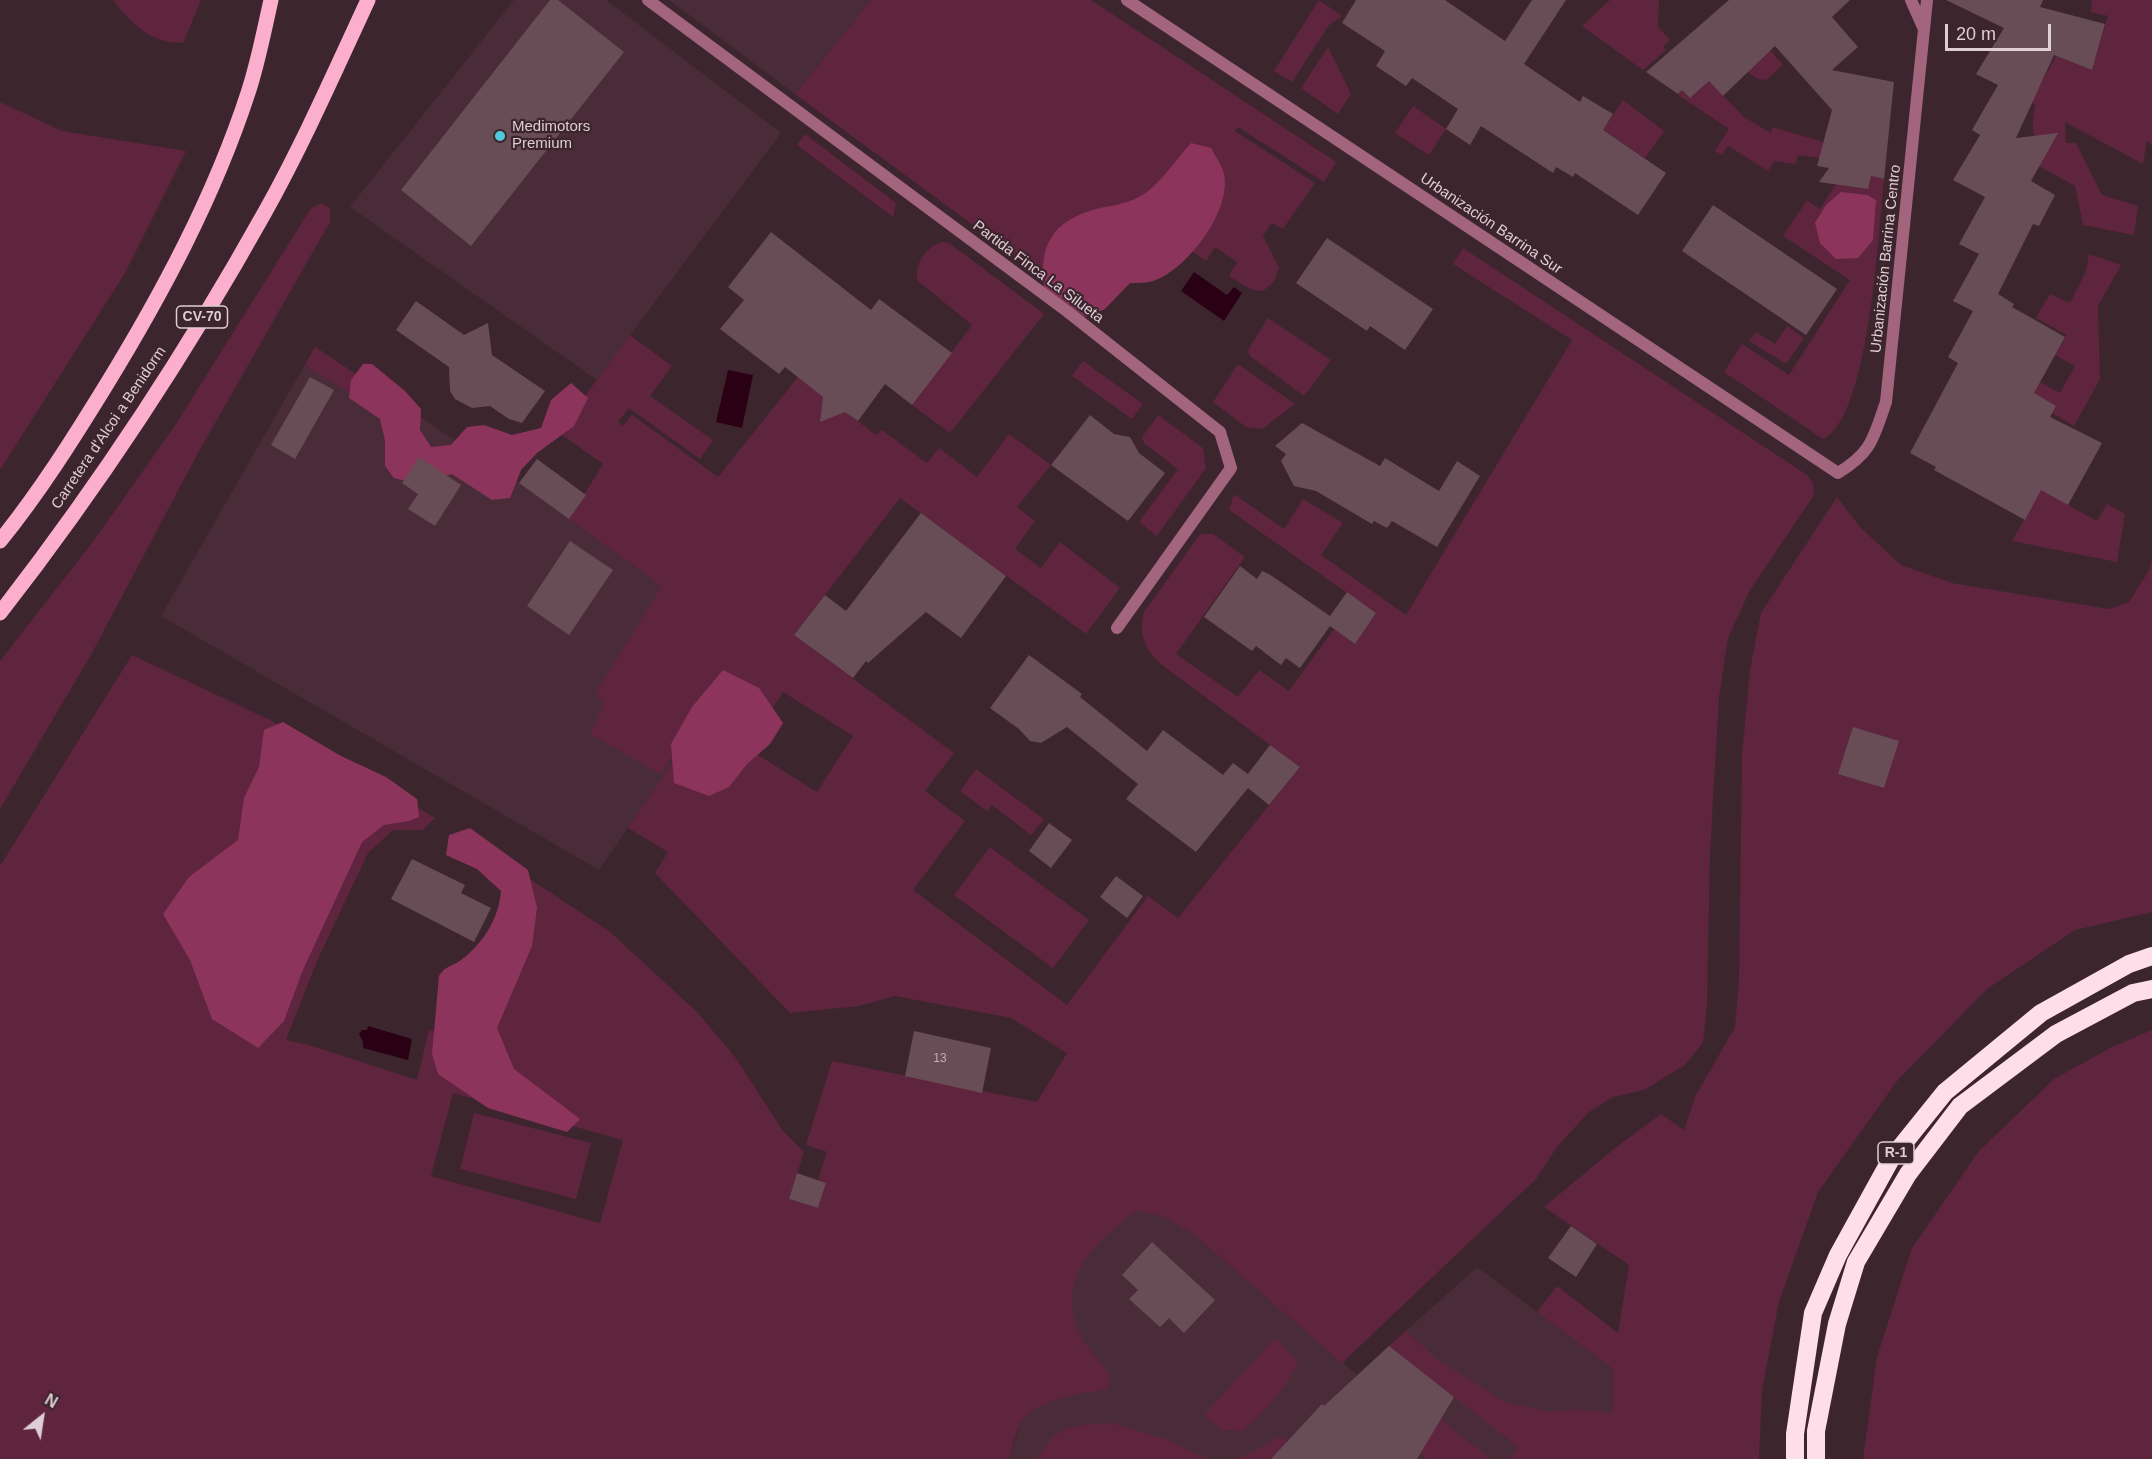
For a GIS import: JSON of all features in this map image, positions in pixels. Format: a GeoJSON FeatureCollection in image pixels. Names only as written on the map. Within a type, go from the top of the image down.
{"type":"FeatureCollection","features":[{"type":"Feature","properties":{"kind":"highway","name":"R-1"},"geometry":{"type":"LineString","coordinates":[[1795,1459],[1795,1434],[1813,1313],[1838,1255],[1891,1159],[1945,1092],[2041,1013],[2129,964],[2152,956]]}},
{"type":"Feature","properties":{"kind":"highway"},"geometry":{"type":"LineString","coordinates":[[1816,1459],[1816,1431],[1837,1324],[1856,1262],[1908,1174],[1960,1106],[2056,1034],[2133,993],[2152,989]]}},
{"type":"Feature","properties":{"kind":"main road","name":"Carretera d'Alcoi a Benidorm"},"geometry":{"type":"LineString","coordinates":[[0,541],[96,402],[154,305],[180,256],[230,143],[249,92],[272,0]]}},
{"type":"Feature","properties":{"kind":"main road","name":"Carretera d'Alcoi a Benidorm"},"geometry":{"type":"LineString","coordinates":[[0,614],[81,503],[190,337],[265,211],[368,0]]}},
{"type":"Feature","properties":{"kind":"street","name":"Partida Finca La Silueta"},"geometry":{"type":"LineString","coordinates":[[648,0],[1068,312],[1220,432],[1231,468],[1117,628]]}},
{"type":"Feature","properties":{"kind":"street","name":"Urbanización Barrina Sur"},"geometry":{"type":"LineString","coordinates":[[1127,0],[1838,473]]}},
{"type":"Feature","properties":{"kind":"street","name":"Urbanización Barrina Centro"},"geometry":{"type":"LineString","coordinates":[[1911,0],[1924,29]]}},
{"type":"Feature","properties":{"kind":"street","name":"Urbanización Barrina Centro"},"geometry":{"type":"LineString","coordinates":[[1838,473],[1860,460],[1870,444],[1886,402],[1927,0]]}},
{"type":"Feature","properties":{"kind":"shaded area"},"geometry":{"type":"Polygon","coordinates":[[[113,0],[201,0],[183,43],[161,40],[143,31],[113,0]]]}},
{"type":"Feature","properties":{"kind":"shaded area"},"geometry":{"type":"Polygon","coordinates":[[[514,0],[606,0],[781,133],[597,380],[350,207],[514,0]]]}},
{"type":"Feature","properties":{"kind":"shaded area"},"geometry":{"type":"Polygon","coordinates":[[[669,0],[871,0],[795,94],[669,0]]]}},
{"type":"Feature","properties":{"kind":"shaded area"},"geometry":{"type":"Polygon","coordinates":[[[871,0],[1091,0],[1336,162],[1324,182],[1238,127],[1235,131],[1315,183],[1283,229],[1271,223],[1263,236],[1279,268],[1274,282],[1263,291],[1252,290],[1229,276],[1237,262],[1215,247],[1206,261],[1162,230],[1064,292],[795,94],[871,0]]]}},
{"type":"Feature","properties":{"kind":"shaded area"},"geometry":{"type":"Polygon","coordinates":[[[1319,0],[1342,16],[1329,25],[1292,82],[1274,71],[1319,0]]]}},
{"type":"Feature","properties":{"kind":"shaded area"},"geometry":{"type":"Polygon","coordinates":[[[1610,0],[1659,0],[1658,27],[1670,40],[1663,47],[1666,50],[1643,70],[1582,26],[1610,0]]]}},
{"type":"Feature","properties":{"kind":"shaded area"},"geometry":{"type":"Polygon","coordinates":[[[2092,0],[2152,0],[2152,146],[2147,140],[2143,164],[2065,122],[2066,143],[2076,143],[2102,195],[2138,206],[2134,235],[2083,225],[2075,186],[2037,165],[2033,129],[2036,105],[2031,102],[2056,56],[2092,70],[2108,16],[2091,12],[2092,0]]]}},
{"type":"Feature","properties":{"kind":"shaded area"},"geometry":{"type":"Polygon","coordinates":[[[1746,22],[1783,65],[1766,80],[1758,79],[1732,61],[1746,22]]]}},
{"type":"Feature","properties":{"kind":"shaded area"},"geometry":{"type":"Polygon","coordinates":[[[1328,47],[1351,94],[1338,114],[1301,88],[1328,47]]]}},
{"type":"Feature","properties":{"kind":"shaded area"},"geometry":{"type":"Polygon","coordinates":[[[1709,81],[1744,117],[1771,133],[1772,127],[1824,142],[1820,158],[1798,155],[1796,164],[1774,161],[1768,171],[1728,146],[1722,155],[1715,151],[1729,129],[1678,95],[1682,90],[1690,98],[1709,81]]]}},
{"type":"Feature","properties":{"kind":"shaded area"},"geometry":{"type":"Polygon","coordinates":[[[1623,100],[1664,131],[1645,158],[1603,130],[1623,100]]]}},
{"type":"Feature","properties":{"kind":"shaded area"},"geometry":{"type":"Polygon","coordinates":[[[0,102],[62,131],[186,151],[125,273],[0,470],[0,102]]]}},
{"type":"Feature","properties":{"kind":"shaded area"},"geometry":{"type":"Polygon","coordinates":[[[1413,106],[1446,129],[1429,155],[1395,133],[1413,106]]]}},
{"type":"Feature","properties":{"kind":"shaded area"},"geometry":{"type":"Polygon","coordinates":[[[805,134],[896,203],[893,217],[797,145],[805,134]]]}},
{"type":"Feature","properties":{"kind":"shaded area"},"geometry":{"type":"Polygon","coordinates":[[[1191,143],[1211,148],[1223,171],[1225,188],[1214,221],[1193,252],[1180,265],[1153,281],[1130,283],[1105,309],[1085,317],[1044,287],[1044,258],[1052,236],[1059,228],[1081,214],[1127,202],[1144,194],[1191,143]]]}},
{"type":"Feature","properties":{"kind":"shaded area"},"geometry":{"type":"Polygon","coordinates":[[[1844,171],[1842,185],[1867,189],[1871,176],[1884,179],[1875,277],[1861,361],[1851,397],[1839,424],[1823,439],[1724,372],[1742,344],[1789,375],[1850,280],[1783,236],[1807,200],[1820,209],[1844,171]]]}},
{"type":"Feature","properties":{"kind":"shaded area"},"geometry":{"type":"Polygon","coordinates":[[[1841,192],[1867,195],[1876,200],[1873,240],[1858,258],[1836,259],[1820,243],[1815,223],[1826,205],[1841,192]]]}},
{"type":"Feature","properties":{"kind":"shaded area"},"geometry":{"type":"Polygon","coordinates":[[[322,203],[330,208],[330,222],[198,453],[92,653],[0,809],[0,661],[92,543],[174,427],[311,208],[322,203]]]}},
{"type":"Feature","properties":{"kind":"shaded area"},"geometry":{"type":"Polygon","coordinates":[[[943,242],[949,243],[1044,314],[950,433],[912,405],[972,325],[918,281],[917,269],[922,257],[931,248],[943,242]]]}},
{"type":"Feature","properties":{"kind":"shaded area"},"geometry":{"type":"Polygon","coordinates":[[[1463,248],[1807,475],[1813,483],[1814,495],[1750,590],[1728,638],[1719,697],[1710,852],[1707,1004],[1703,1043],[1685,1065],[1644,1090],[1613,1097],[1589,1112],[1557,1147],[1536,1179],[1342,1363],[1196,1236],[1165,1217],[1137,1211],[1108,1234],[1084,1262],[1076,1278],[1072,1295],[1073,1313],[1079,1332],[1109,1373],[1108,1390],[1060,1398],[1036,1408],[1021,1422],[1009,1459],[0,1459],[0,866],[132,655],[272,721],[435,818],[423,830],[393,830],[368,853],[317,961],[286,1040],[309,1045],[417,1080],[429,1030],[444,1032],[522,874],[609,931],[697,1012],[735,1057],[783,1131],[804,1152],[789,1199],[818,1208],[826,1183],[818,1180],[827,1152],[806,1145],[832,1061],[1037,1102],[1067,1053],[1011,1018],[895,996],[859,1006],[790,1013],[655,873],[668,852],[628,828],[731,677],[660,774],[590,734],[604,704],[595,694],[662,586],[569,519],[603,464],[558,432],[630,335],[672,366],[650,396],[713,440],[700,459],[629,408],[618,422],[623,426],[632,415],[718,477],[798,377],[824,397],[822,407],[843,410],[876,435],[882,430],[927,463],[939,448],[977,477],[1009,434],[1051,465],[1017,507],[1035,521],[1015,549],[1041,568],[1060,542],[1120,588],[1086,634],[900,498],[794,635],[954,753],[925,791],[965,821],[913,890],[1067,1005],[1148,896],[1178,918],[1300,767],[1162,665],[1144,641],[1142,620],[1144,612],[1200,534],[1213,534],[1245,557],[1176,654],[1238,697],[1259,670],[1289,691],[1334,629],[1355,644],[1376,613],[1229,510],[1234,494],[1284,529],[1303,499],[1343,523],[1321,555],[1406,615],[1572,340],[1453,264],[1463,248]],[[783,692],[747,748],[817,792],[853,736],[783,692]],[[453,1093],[431,1176],[600,1223],[623,1140],[453,1093]]]}},
{"type":"Feature","properties":{"kind":"shaded area"},"geometry":{"type":"Polygon","coordinates":[[[2089,254],[2121,265],[2098,306],[2100,379],[2074,426],[2052,413],[2056,406],[2038,396],[2033,403],[2027,375],[2060,393],[2075,366],[2055,355],[2067,335],[2036,318],[2050,294],[2070,303],[2086,271],[2089,254]]]}},
{"type":"Feature","properties":{"kind":"shaded area"},"geometry":{"type":"Polygon","coordinates":[[[1194,272],[1227,295],[1234,287],[1242,293],[1224,321],[1181,291],[1194,272]]]}},
{"type":"Feature","properties":{"kind":"shaded area"},"geometry":{"type":"Polygon","coordinates":[[[1268,318],[1331,360],[1304,396],[1250,356],[1248,350],[1268,318]]]}},
{"type":"Feature","properties":{"kind":"shaded area"},"geometry":{"type":"Polygon","coordinates":[[[1787,326],[1804,338],[1786,364],[1749,341],[1756,332],[1775,344],[1787,326]]]}},
{"type":"Feature","properties":{"kind":"shaded area"},"geometry":{"type":"Polygon","coordinates":[[[315,347],[519,483],[751,649],[599,870],[161,616],[315,347]]]}},
{"type":"Feature","properties":{"kind":"shaded area"},"geometry":{"type":"Polygon","coordinates":[[[315,347],[423,419],[413,432],[305,365],[315,347]]]}},
{"type":"Feature","properties":{"kind":"shaded area"},"geometry":{"type":"Polygon","coordinates":[[[1083,361],[1143,404],[1132,419],[1072,376],[1083,361]]]}},
{"type":"Feature","properties":{"kind":"shaded area"},"geometry":{"type":"Polygon","coordinates":[[[363,364],[372,364],[405,391],[421,409],[420,430],[431,447],[451,445],[467,427],[484,425],[512,435],[541,428],[551,400],[571,383],[588,398],[574,426],[537,453],[521,470],[510,498],[492,500],[452,474],[418,484],[394,478],[385,466],[385,441],[380,419],[349,398],[351,380],[363,364]]]}},
{"type":"Feature","properties":{"kind":"shaded area"},"geometry":{"type":"Polygon","coordinates":[[[1238,364],[1295,404],[1262,429],[1246,427],[1213,402],[1238,364]]]}},
{"type":"Feature","properties":{"kind":"shaded area"},"geometry":{"type":"Polygon","coordinates":[[[728,370],[753,375],[742,428],[716,422],[728,370]]]}},
{"type":"Feature","properties":{"kind":"shaded area"},"geometry":{"type":"Polygon","coordinates":[[[1158,415],[1203,448],[1206,468],[1157,536],[1139,522],[1178,469],[1144,443],[1142,437],[1158,415]]]}},
{"type":"Feature","properties":{"kind":"shaded area"},"geometry":{"type":"Polygon","coordinates":[[[2043,486],[2066,504],[2097,521],[2107,504],[2125,514],[2117,562],[2012,541],[2043,486]]]}},
{"type":"Feature","properties":{"kind":"shaded area"},"geometry":{"type":"Polygon","coordinates":[[[1837,497],[1860,527],[1901,565],[1952,583],[2109,609],[2129,602],[2150,569],[2152,559],[2152,912],[2075,930],[1987,989],[1897,1081],[1818,1192],[1779,1302],[1762,1390],[1759,1459],[1510,1459],[1518,1447],[1389,1346],[1406,1331],[1437,1359],[1505,1402],[1549,1412],[1576,1409],[1612,1413],[1613,1369],[1537,1312],[1557,1286],[1618,1333],[1629,1265],[1544,1207],[1615,1148],[1661,1114],[1684,1130],[1695,1097],[1735,1027],[1739,980],[1742,755],[1750,670],[1761,613],[1837,497]]]}},
{"type":"Feature","properties":{"kind":"shaded area"},"geometry":{"type":"Polygon","coordinates":[[[723,670],[759,688],[783,723],[770,744],[747,764],[729,787],[709,796],[674,783],[671,744],[692,707],[723,670]]]}},
{"type":"Feature","properties":{"kind":"shaded area"},"geometry":{"type":"Polygon","coordinates":[[[283,722],[341,756],[386,777],[417,799],[419,817],[384,825],[362,842],[302,972],[284,1021],[258,1048],[212,1019],[190,960],[163,914],[189,877],[238,840],[244,798],[259,767],[264,730],[283,722]]]}},
{"type":"Feature","properties":{"kind":"shaded area"},"geometry":{"type":"Polygon","coordinates":[[[976,769],[1044,819],[1031,835],[992,805],[987,811],[960,791],[976,769]]]}},
{"type":"Feature","properties":{"kind":"shaded area"},"geometry":{"type":"Polygon","coordinates":[[[470,828],[528,870],[537,908],[532,946],[497,1028],[514,1069],[580,1119],[567,1132],[488,1108],[438,1074],[432,1054],[439,976],[444,970],[469,954],[483,938],[500,901],[501,891],[477,869],[446,855],[449,835],[470,828]]]}},
{"type":"Feature","properties":{"kind":"shaded area"},"geometry":{"type":"Polygon","coordinates":[[[990,847],[1089,920],[1053,968],[954,895],[990,847]]]}},
{"type":"Feature","properties":{"kind":"shaded area"},"geometry":{"type":"Polygon","coordinates":[[[368,1026],[412,1039],[408,1060],[363,1048],[359,1034],[362,1030],[367,1030],[368,1026]]]}},
{"type":"Feature","properties":{"kind":"shaded area"},"geometry":{"type":"Polygon","coordinates":[[[2152,1030],[2152,1459],[1863,1459],[1877,1357],[1912,1248],[1979,1151],[2054,1079],[2112,1047],[2152,1030]]]}},
{"type":"Feature","properties":{"kind":"shaded area"},"geometry":{"type":"Polygon","coordinates":[[[474,1113],[591,1143],[576,1199],[460,1169],[474,1113]]]}},
{"type":"Feature","properties":{"kind":"shaded area"},"geometry":{"type":"Polygon","coordinates":[[[1104,1156],[1357,1375],[1477,1267],[1613,1369],[1611,1459],[1009,1459],[1104,1156]]]}},
{"type":"Feature","properties":{"kind":"shaded area"},"geometry":{"type":"Polygon","coordinates":[[[1275,1338],[1298,1361],[1294,1371],[1267,1408],[1243,1431],[1222,1430],[1204,1415],[1275,1338]]]}},
{"type":"Feature","properties":{"kind":"shaded area"},"geometry":{"type":"Polygon","coordinates":[[[1413,1398],[1491,1459],[1427,1459],[1387,1426],[1413,1398]]]}},
{"type":"Feature","properties":{"kind":"shaded area"},"geometry":{"type":"Polygon","coordinates":[[[1111,1423],[1166,1439],[1207,1459],[1037,1459],[1052,1439],[1068,1429],[1076,1426],[1111,1423]]]}},
{"type":"Feature","properties":{"kind":"shaded area"},"geometry":{"type":"Polygon","coordinates":[[[1280,1436],[1287,1442],[1271,1459],[1232,1459],[1244,1457],[1280,1436]]]}},
{"type":"Feature","properties":{"kind":"building","name":"Medimotors Premium"},"geometry":{"type":"Polygon","coordinates":[[[550,0],[558,0],[624,52],[471,246],[401,190],[550,0]]]}},
{"type":"Feature","properties":{"kind":"building"},"geometry":{"type":"Polygon","coordinates":[[[1356,0],[1445,0],[1505,41],[1532,0],[1566,0],[1524,64],[1580,102],[1583,96],[1613,114],[1603,130],[1666,173],[1638,215],[1575,173],[1573,177],[1556,167],[1553,173],[1481,126],[1470,145],[1446,129],[1458,109],[1412,78],[1406,86],[1376,66],[1385,51],[1342,23],[1356,0]]]}},
{"type":"Feature","properties":{"kind":"building"},"geometry":{"type":"Polygon","coordinates":[[[1729,0],[1850,0],[1832,17],[1858,47],[1832,70],[1894,82],[1884,179],[1871,176],[1868,189],[1819,182],[1829,168],[1817,166],[1832,110],[1775,46],[1723,96],[1709,81],[1690,98],[1682,90],[1678,94],[1646,72],[1729,0]]]}},
{"type":"Feature","properties":{"kind":"building"},"geometry":{"type":"Polygon","coordinates":[[[1946,0],[2043,0],[2040,7],[2105,24],[2092,70],[2054,55],[2016,138],[2058,133],[2031,181],[2055,195],[2039,226],[2033,224],[1998,294],[2014,304],[2012,307],[2065,337],[2034,393],[2056,406],[2050,417],[2102,443],[2068,505],[2041,490],[2025,520],[1934,470],[1936,467],[1910,453],[1958,363],[1948,357],[1973,311],[1953,301],[1979,254],[1959,244],[1985,197],[1953,180],[1980,135],[1972,130],[1998,85],[1976,74],[2004,28],[1946,0]]]}},
{"type":"Feature","properties":{"kind":"building"},"geometry":{"type":"Polygon","coordinates":[[[1713,205],[1837,289],[1806,335],[1682,251],[1713,205]]]}},
{"type":"Feature","properties":{"kind":"building"},"geometry":{"type":"Polygon","coordinates":[[[771,232],[871,310],[879,299],[952,353],[912,405],[885,384],[858,421],[845,412],[820,422],[823,397],[785,367],[779,374],[720,329],[744,300],[728,287],[771,232]]]}},
{"type":"Feature","properties":{"kind":"building"},"geometry":{"type":"Polygon","coordinates":[[[1327,238],[1433,309],[1405,350],[1370,326],[1367,331],[1296,283],[1327,238]]]}},
{"type":"Feature","properties":{"kind":"building"},"geometry":{"type":"Polygon","coordinates":[[[416,301],[464,335],[488,323],[492,355],[545,391],[522,423],[509,419],[490,406],[472,408],[455,399],[450,391],[449,367],[396,330],[416,301]]]}},
{"type":"Feature","properties":{"kind":"building"},"geometry":{"type":"Polygon","coordinates":[[[310,377],[334,390],[295,459],[271,445],[310,377]]]}},
{"type":"Feature","properties":{"kind":"building"},"geometry":{"type":"Polygon","coordinates":[[[1090,415],[1114,434],[1130,437],[1139,453],[1165,473],[1128,521],[1051,465],[1090,415]]]}},
{"type":"Feature","properties":{"kind":"building"},"geometry":{"type":"Polygon","coordinates":[[[1302,423],[1380,466],[1385,458],[1439,491],[1457,461],[1480,476],[1437,547],[1392,521],[1387,528],[1374,521],[1372,524],[1316,491],[1294,486],[1281,461],[1286,454],[1275,446],[1302,423]]]}},
{"type":"Feature","properties":{"kind":"building"},"geometry":{"type":"Polygon","coordinates":[[[419,457],[461,485],[435,526],[408,509],[418,494],[402,483],[419,457]]]}},
{"type":"Feature","properties":{"kind":"building"},"geometry":{"type":"Polygon","coordinates":[[[537,459],[586,495],[569,519],[519,483],[537,459]]]}},
{"type":"Feature","properties":{"kind":"building"},"geometry":{"type":"Polygon","coordinates":[[[921,513],[1006,576],[961,638],[926,612],[868,663],[866,661],[853,678],[794,635],[825,595],[846,611],[921,513]]]}},
{"type":"Feature","properties":{"kind":"building"},"geometry":{"type":"Polygon","coordinates":[[[570,541],[613,570],[569,635],[527,606],[570,541]]]}},
{"type":"Feature","properties":{"kind":"building"},"geometry":{"type":"Polygon","coordinates":[[[1240,566],[1257,579],[1262,571],[1269,574],[1330,616],[1347,592],[1376,613],[1355,644],[1330,626],[1300,668],[1286,658],[1281,665],[1256,646],[1252,651],[1204,617],[1240,566]]]}},
{"type":"Feature","properties":{"kind":"building"},"geometry":{"type":"Polygon","coordinates":[[[1029,655],[1082,694],[1080,697],[1147,751],[1163,730],[1223,775],[1233,763],[1248,774],[1270,745],[1300,767],[1269,805],[1248,788],[1196,852],[1126,799],[1138,784],[1067,727],[1041,743],[1030,741],[1019,729],[990,708],[1029,655]]]}},
{"type":"Feature","properties":{"kind":"building"},"geometry":{"type":"Polygon","coordinates":[[[1853,727],[1899,741],[1884,788],[1838,774],[1853,727]]]}},
{"type":"Feature","properties":{"kind":"building"},"geometry":{"type":"Polygon","coordinates":[[[1049,823],[1072,840],[1051,868],[1029,851],[1049,823]]]}},
{"type":"Feature","properties":{"kind":"building"},"geometry":{"type":"Polygon","coordinates":[[[412,859],[465,885],[461,893],[491,908],[474,942],[391,899],[412,859]]]}},
{"type":"Feature","properties":{"kind":"building"},"geometry":{"type":"Polygon","coordinates":[[[1116,876],[1143,896],[1127,918],[1100,897],[1116,876]]]}},
{"type":"Feature","properties":{"kind":"building"},"geometry":{"type":"Polygon","coordinates":[[[914,1031],[991,1048],[982,1093],[905,1076],[914,1031]]]}},
{"type":"Feature","properties":{"kind":"building"},"geometry":{"type":"Polygon","coordinates":[[[797,1173],[826,1183],[818,1208],[789,1199],[797,1173]]]}},
{"type":"Feature","properties":{"kind":"building"},"geometry":{"type":"Polygon","coordinates":[[[1571,1226],[1597,1244],[1576,1277],[1548,1258],[1571,1226]]]}},
{"type":"Feature","properties":{"kind":"building"},"geometry":{"type":"Polygon","coordinates":[[[1152,1242],[1215,1300],[1184,1333],[1169,1318],[1160,1327],[1129,1299],[1138,1290],[1122,1275],[1152,1242]]]}},
{"type":"Feature","properties":{"kind":"building"},"geometry":{"type":"Polygon","coordinates":[[[1389,1346],[1454,1397],[1417,1459],[1271,1459],[1322,1404],[1324,1406],[1389,1346]]]}},
{"type":"Feature","properties":{"kind":"place","name":"Medimotors Premium"},"geometry":{"type":"Point","coordinates":[500,136]}}]}
